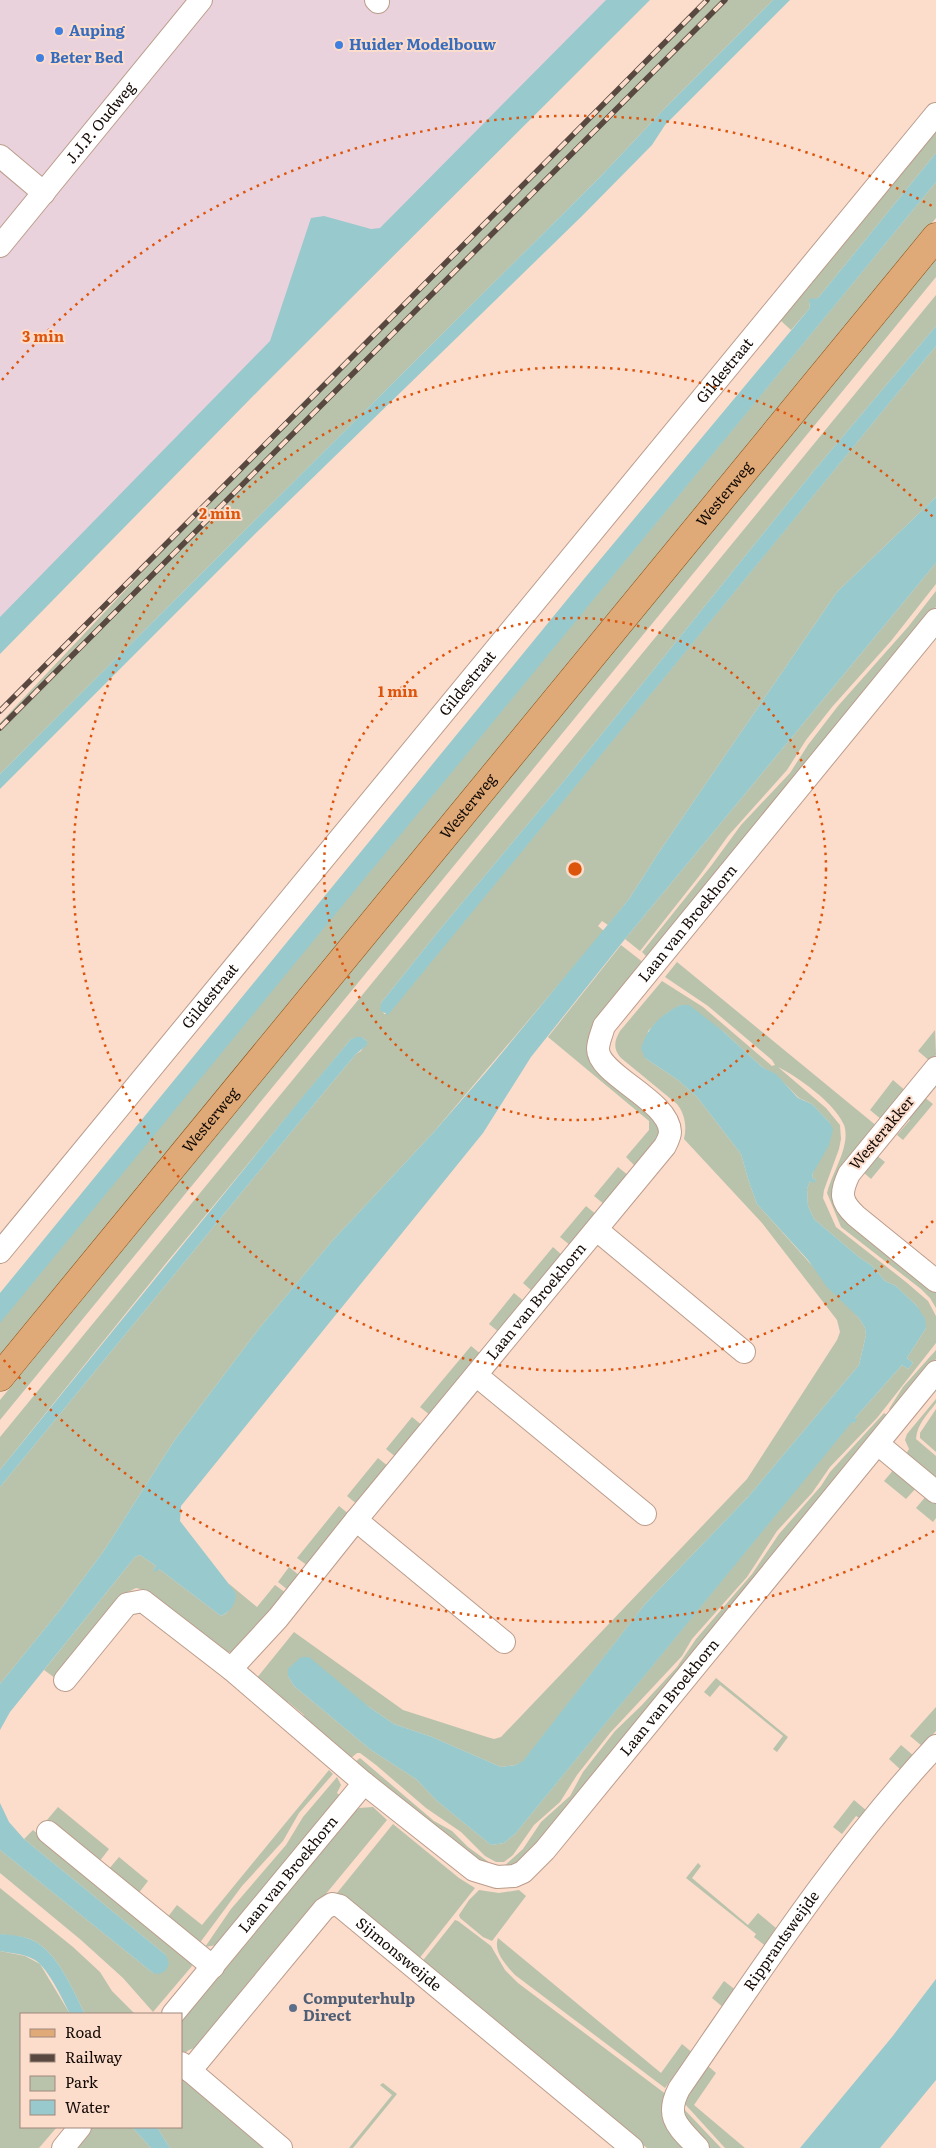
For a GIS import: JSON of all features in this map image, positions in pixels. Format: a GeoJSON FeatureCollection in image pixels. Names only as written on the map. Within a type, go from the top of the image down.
{"type":"FeatureCollection","features":[{"type":"Feature","properties":{"kind":"main road","name":"Westerweg"},"geometry":{"type":"LineString","coordinates":[[0,1376],[936,237]]}},
{"type":"Feature","properties":{"kind":"street","name":"J.J.P. Oudweg"},"geometry":{"type":"LineString","coordinates":[[0,246],[200,0]]}},
{"type":"Feature","properties":{"kind":"street","name":"Gildestraat"},"geometry":{"type":"LineString","coordinates":[[0,1252],[936,114]]}},
{"type":"Feature","properties":{"kind":"street"},"geometry":{"type":"LineString","coordinates":[[0,156],[44,192]]}},
{"type":"Feature","properties":{"kind":"street","name":"Laan van Broekhorn"},"geometry":{"type":"LineString","coordinates":[[231,1669],[278,1618],[356,1520],[665,1146],[670,1132],[667,1121],[659,1109],[604,1063],[598,1050],[604,1026],[936,620]]}},
{"type":"Feature","properties":{"kind":"street","name":"Westerakker"},"geometry":{"type":"LineString","coordinates":[[936,1068],[849,1174],[844,1184],[842,1197],[846,1207],[856,1216],[936,1281]]}},
{"type":"Feature","properties":{"kind":"street","name":"Laan van Broekhorn"},"geometry":{"type":"LineString","coordinates":[[597,1230],[744,1352]]}},
{"type":"Feature","properties":{"kind":"street","name":"Laan van Broekhorn"},"geometry":{"type":"LineString","coordinates":[[66,1680],[127,1604],[138,1600],[143,1601],[231,1669],[364,1783],[474,1870],[497,1878],[514,1876],[523,1872],[545,1850],[936,1372]]}},
{"type":"Feature","properties":{"kind":"street","name":"Laan van Broekhorn"},"geometry":{"type":"LineString","coordinates":[[476,1375],[645,1514]]}},
{"type":"Feature","properties":{"kind":"street"},"geometry":{"type":"LineString","coordinates":[[878,1444],[936,1492]]}},
{"type":"Feature","properties":{"kind":"street"},"geometry":{"type":"LineString","coordinates":[[356,1520],[504,1642]]}},
{"type":"Feature","properties":{"kind":"street","name":"Ripprantsweijde"},"geometry":{"type":"LineString","coordinates":[[698,2148],[679,2127],[673,2117],[672,2104],[679,2089],[791,1927],[880,1809],[936,1746]]}},
{"type":"Feature","properties":{"kind":"street","name":"Laan van Broekhorn"},"geometry":{"type":"LineString","coordinates":[[174,2013],[364,1783]]}},
{"type":"Feature","properties":{"kind":"street"},"geometry":{"type":"LineString","coordinates":[[48,1832],[213,1967]]}},
{"type":"Feature","properties":{"kind":"street","name":"Sijmonsweijde"},"geometry":{"type":"LineString","coordinates":[[186,2067],[324,1910],[332,1904],[340,1906],[632,2148]]}},
{"type":"Feature","properties":{"kind":"street"},"geometry":{"type":"LineString","coordinates":[[186,2067],[281,2148]]}},
{"type":"Feature","properties":{"kind":"street"},"geometry":{"type":"LineString","coordinates":[[63,2148],[79,2128]]}},
{"type":"Feature","properties":{"kind":"shaded area"},"geometry":{"type":"Polygon","coordinates":[[[0,0],[626,0],[0,632],[0,0]]]}},
{"type":"Feature","properties":{"kind":"green space"},"geometry":{"type":"Polygon","coordinates":[[[706,0],[773,0],[669,104],[601,176],[0,774],[0,723],[298,407],[706,0]]]}},
{"type":"Feature","properties":{"kind":"green space"},"geometry":{"type":"Polygon","coordinates":[[[936,129],[936,153],[818,298],[810,302],[809,309],[791,330],[780,320],[936,129]]]}},
{"type":"Feature","properties":{"kind":"green space"},"geometry":{"type":"Polygon","coordinates":[[[936,182],[936,218],[0,1361],[0,1321],[936,182]]]}},
{"type":"Feature","properties":{"kind":"green space"},"geometry":{"type":"Polygon","coordinates":[[[936,258],[936,277],[0,1420],[0,1400],[936,258]]]}},
{"type":"Feature","properties":{"kind":"green space"},"geometry":{"type":"Polygon","coordinates":[[[936,295],[936,326],[812,473],[568,776],[441,928],[381,1003],[384,1014],[388,1014],[936,346],[936,497],[837,592],[659,852],[629,899],[608,925],[602,921],[598,926],[604,931],[433,1133],[333,1240],[261,1326],[174,1441],[105,1549],[60,1610],[0,1684],[0,1487],[325,1091],[356,1054],[361,1051],[367,1041],[362,1037],[351,1039],[167,1262],[0,1470],[0,1437],[936,295]]]}},
{"type":"Feature","properties":{"kind":"green space"},"geometry":{"type":"Polygon","coordinates":[[[936,563],[936,584],[891,641],[832,707],[806,740],[787,770],[728,836],[640,951],[625,939],[936,563]]]}},
{"type":"Feature","properties":{"kind":"green space"},"geometry":{"type":"Polygon","coordinates":[[[936,591],[936,607],[648,958],[642,952],[711,866],[741,825],[790,773],[808,745],[838,706],[908,627],[936,591]]]}},
{"type":"Feature","properties":{"kind":"green space"},"geometry":{"type":"Polygon","coordinates":[[[621,945],[644,963],[593,1029],[655,1117],[660,1136],[636,1167],[626,1157],[649,1130],[649,1121],[548,1037],[621,945]]]}},
{"type":"Feature","properties":{"kind":"green space"},"geometry":{"type":"Polygon","coordinates":[[[677,962],[878,1127],[836,1179],[936,1289],[936,1308],[921,1289],[841,1227],[827,1193],[844,1149],[846,1135],[844,1125],[832,1107],[805,1083],[778,1067],[826,1108],[840,1125],[841,1139],[839,1149],[824,1190],[823,1198],[836,1227],[928,1301],[936,1316],[936,1343],[877,1418],[830,1467],[812,1493],[777,1531],[747,1577],[692,1639],[682,1656],[610,1733],[577,1775],[560,1802],[534,1825],[513,1855],[504,1862],[496,1862],[485,1856],[461,1832],[426,1808],[360,1753],[351,1758],[301,1718],[304,1715],[288,1702],[286,1705],[256,1679],[294,1632],[403,1710],[494,1739],[501,1737],[747,1479],[837,1340],[840,1332],[837,1320],[762,1223],[684,1139],[685,1121],[677,1104],[621,1058],[617,1051],[616,1038],[620,1031],[662,981],[703,1007],[772,1066],[775,1065],[772,1060],[708,1006],[665,977],[677,962]],[[681,1005],[667,1013],[648,1031],[645,1058],[678,1080],[697,1097],[741,1154],[757,1204],[859,1318],[865,1328],[866,1335],[859,1365],[748,1497],[645,1604],[523,1762],[501,1767],[432,1737],[394,1724],[369,1707],[288,1676],[294,1686],[371,1750],[416,1779],[437,1801],[491,1845],[504,1843],[515,1834],[852,1421],[854,1423],[855,1418],[902,1365],[908,1369],[913,1363],[907,1358],[926,1328],[917,1306],[896,1286],[885,1281],[871,1265],[814,1219],[808,1206],[807,1189],[810,1181],[816,1180],[812,1177],[830,1123],[812,1104],[799,1098],[776,1075],[762,1067],[724,1032],[681,1005]]]}},
{"type":"Feature","properties":{"kind":"green space"},"geometry":{"type":"Polygon","coordinates":[[[935,1030],[936,1055],[931,1062],[918,1051],[935,1030]]]}},
{"type":"Feature","properties":{"kind":"green space"},"geometry":{"type":"Polygon","coordinates":[[[893,1080],[907,1092],[882,1120],[870,1110],[893,1080]]]}},
{"type":"Feature","properties":{"kind":"green space"},"geometry":{"type":"Polygon","coordinates":[[[924,1097],[933,1104],[903,1140],[897,1135],[910,1120],[907,1117],[924,1097]]]}},
{"type":"Feature","properties":{"kind":"green space"},"geometry":{"type":"Polygon","coordinates":[[[876,1155],[885,1162],[871,1179],[863,1172],[876,1155]]]}},
{"type":"Feature","properties":{"kind":"green space"},"geometry":{"type":"Polygon","coordinates":[[[618,1167],[629,1176],[605,1205],[594,1196],[618,1167]]]}},
{"type":"Feature","properties":{"kind":"green space"},"geometry":{"type":"Polygon","coordinates":[[[586,1206],[597,1215],[571,1246],[560,1237],[586,1206]]]}},
{"type":"Feature","properties":{"kind":"green space"},"geometry":{"type":"Polygon","coordinates":[[[553,1247],[563,1256],[533,1292],[523,1283],[553,1247]]]}},
{"type":"Feature","properties":{"kind":"green space"},"geometry":{"type":"Polygon","coordinates":[[[514,1293],[525,1302],[500,1333],[489,1324],[514,1293]]]}},
{"type":"Feature","properties":{"kind":"green space"},"geometry":{"type":"Polygon","coordinates":[[[471,1346],[482,1355],[431,1416],[420,1407],[471,1346]]]}},
{"type":"Feature","properties":{"kind":"green space"},"geometry":{"type":"Polygon","coordinates":[[[936,1350],[936,1359],[892,1413],[889,1409],[903,1387],[936,1350]]]}},
{"type":"Feature","properties":{"kind":"green space"},"geometry":{"type":"Polygon","coordinates":[[[936,1399],[936,1403],[920,1424],[916,1439],[936,1456],[936,1479],[906,1454],[909,1449],[905,1440],[907,1434],[936,1399]]]}},
{"type":"Feature","properties":{"kind":"green space"},"geometry":{"type":"Polygon","coordinates":[[[936,1409],[936,1452],[920,1438],[920,1433],[936,1409]]]}},
{"type":"Feature","properties":{"kind":"green space"},"geometry":{"type":"Polygon","coordinates":[[[884,1413],[889,1416],[526,1858],[517,1865],[504,1866],[523,1849],[541,1822],[570,1796],[583,1772],[615,1731],[677,1667],[696,1639],[752,1574],[779,1534],[821,1486],[830,1472],[884,1413]]]}},
{"type":"Feature","properties":{"kind":"green space"},"geometry":{"type":"Polygon","coordinates":[[[412,1417],[423,1426],[397,1458],[386,1449],[412,1417]]]}},
{"type":"Feature","properties":{"kind":"green space"},"geometry":{"type":"Polygon","coordinates":[[[378,1458],[389,1467],[358,1505],[347,1496],[378,1458]]]}},
{"type":"Feature","properties":{"kind":"green space"},"geometry":{"type":"Polygon","coordinates":[[[895,1468],[917,1487],[906,1499],[884,1481],[895,1468]]]}},
{"type":"Feature","properties":{"kind":"green space"},"geometry":{"type":"Polygon","coordinates":[[[927,1495],[936,1503],[936,1518],[933,1522],[916,1508],[927,1495]]]}},
{"type":"Feature","properties":{"kind":"green space"},"geometry":{"type":"Polygon","coordinates":[[[339,1506],[350,1515],[308,1566],[297,1558],[339,1506]]]}},
{"type":"Feature","properties":{"kind":"green space"},"geometry":{"type":"Polygon","coordinates":[[[140,1555],[156,1566],[153,1570],[159,1569],[221,1616],[228,1611],[235,1598],[228,1583],[257,1607],[275,1585],[286,1593],[233,1652],[225,1652],[145,1590],[136,1588],[124,1594],[55,1678],[44,1670],[135,1557],[140,1555]]]}},
{"type":"Feature","properties":{"kind":"green space"},"geometry":{"type":"Polygon","coordinates":[[[289,1567],[300,1576],[288,1590],[278,1582],[289,1567]]]}},
{"type":"Feature","properties":{"kind":"green space"},"geometry":{"type":"Polygon","coordinates":[[[716,1678],[788,1737],[777,1752],[773,1749],[783,1736],[720,1685],[710,1697],[704,1692],[716,1678]]]}},
{"type":"Feature","properties":{"kind":"green space"},"geometry":{"type":"Polygon","coordinates":[[[936,1707],[936,1731],[922,1746],[910,1736],[936,1707]]]}},
{"type":"Feature","properties":{"kind":"green space"},"geometry":{"type":"Polygon","coordinates":[[[901,1745],[914,1756],[901,1770],[889,1759],[901,1745]]]}},
{"type":"Feature","properties":{"kind":"green space"},"geometry":{"type":"Polygon","coordinates":[[[360,1758],[434,1821],[452,1831],[468,1847],[494,1866],[489,1868],[355,1762],[360,1758]]]}},
{"type":"Feature","properties":{"kind":"green space"},"geometry":{"type":"Polygon","coordinates":[[[329,1770],[333,1774],[299,1813],[283,1841],[242,1886],[199,1944],[167,1918],[177,1905],[202,1925],[329,1770]]]}},
{"type":"Feature","properties":{"kind":"green space"},"geometry":{"type":"Polygon","coordinates":[[[337,1777],[341,1785],[337,1793],[342,1797],[217,1945],[205,1947],[231,1909],[286,1845],[303,1817],[337,1777]]]}},
{"type":"Feature","properties":{"kind":"green space"},"geometry":{"type":"Polygon","coordinates":[[[854,1800],[867,1811],[861,1819],[856,1816],[842,1834],[833,1827],[854,1800]]]}},
{"type":"Feature","properties":{"kind":"green space"},"geometry":{"type":"Polygon","coordinates":[[[58,1807],[109,1849],[99,1862],[47,1820],[58,1807]]]}},
{"type":"Feature","properties":{"kind":"green space"},"geometry":{"type":"Polygon","coordinates":[[[373,1807],[387,1820],[200,2046],[182,2055],[182,2018],[348,1817],[359,1808],[373,1807]]]}},
{"type":"Feature","properties":{"kind":"green space"},"geometry":{"type":"Polygon","coordinates":[[[393,1824],[459,1878],[475,1888],[418,1960],[337,1893],[393,1824]]]}},
{"type":"Feature","properties":{"kind":"green space"},"geometry":{"type":"Polygon","coordinates":[[[33,1830],[190,1961],[192,1966],[153,2012],[123,1978],[81,1940],[0,1873],[0,1850],[153,1973],[166,1955],[24,1839],[33,1830]]]}},
{"type":"Feature","properties":{"kind":"green space"},"geometry":{"type":"Polygon","coordinates":[[[119,1857],[148,1881],[138,1894],[108,1870],[119,1857]]]}},
{"type":"Feature","properties":{"kind":"green space"},"geometry":{"type":"Polygon","coordinates":[[[698,1863],[701,1866],[692,1878],[748,1925],[758,1913],[776,1928],[770,1937],[767,1947],[754,1937],[756,1934],[686,1878],[698,1863]]]}},
{"type":"Feature","properties":{"kind":"green space"},"geometry":{"type":"Polygon","coordinates":[[[0,1888],[73,1947],[100,1972],[112,1991],[134,2013],[84,2013],[70,1984],[51,1954],[34,1941],[0,1934],[0,1888]]]}},
{"type":"Feature","properties":{"kind":"green space"},"geometry":{"type":"Polygon","coordinates":[[[479,1890],[499,1893],[519,1890],[526,1896],[492,1941],[483,1937],[460,1918],[459,1915],[469,1900],[479,1890]]]}},
{"type":"Feature","properties":{"kind":"green space"},"geometry":{"type":"Polygon","coordinates":[[[455,1920],[491,1946],[505,1970],[518,1983],[667,2095],[689,2148],[647,2148],[421,1963],[455,1920]]]}},
{"type":"Feature","properties":{"kind":"green space"},"geometry":{"type":"Polygon","coordinates":[[[498,1938],[661,2073],[682,2044],[694,2054],[681,2066],[665,2088],[515,1975],[504,1963],[499,1953],[497,1948],[498,1938]]]}},
{"type":"Feature","properties":{"kind":"green space"},"geometry":{"type":"Polygon","coordinates":[[[0,1951],[25,1956],[40,1964],[69,2013],[20,2013],[20,2128],[56,2128],[39,2148],[0,2148],[0,1951]]]}},
{"type":"Feature","properties":{"kind":"green space"},"geometry":{"type":"Polygon","coordinates":[[[724,1981],[737,1991],[725,2009],[712,1998],[724,1981]]]}},
{"type":"Feature","properties":{"kind":"green space"},"geometry":{"type":"Polygon","coordinates":[[[708,2066],[716,2073],[694,2105],[745,2148],[725,2148],[684,2103],[708,2066]]]}},
{"type":"Feature","properties":{"kind":"green space"},"geometry":{"type":"Polygon","coordinates":[[[182,2078],[267,2148],[170,2148],[158,2128],[182,2128],[182,2078]]]}},
{"type":"Feature","properties":{"kind":"green space"},"geometry":{"type":"Polygon","coordinates":[[[383,2083],[397,2094],[353,2148],[349,2148],[392,2095],[380,2085],[383,2083]]]}},
{"type":"Feature","properties":{"kind":"green space"},"geometry":{"type":"Polygon","coordinates":[[[683,2108],[721,2148],[709,2148],[700,2133],[687,2120],[683,2108]]]}},
{"type":"Feature","properties":{"kind":"green space"},"geometry":{"type":"Polygon","coordinates":[[[91,2128],[133,2128],[151,2148],[74,2148],[91,2128]]]}},
{"type":"Feature","properties":{"kind":"water"},"geometry":{"type":"Polygon","coordinates":[[[606,0],[650,0],[262,387],[0,654],[0,617],[270,341],[311,218],[324,216],[371,229],[380,228],[606,0]]]}},
{"type":"Feature","properties":{"kind":"water"},"geometry":{"type":"Polygon","coordinates":[[[773,0],[790,0],[665,125],[652,145],[582,216],[258,531],[0,789],[0,774],[601,176],[669,104],[773,0]]]}},
{"type":"Feature","properties":{"kind":"water"},"geometry":{"type":"Polygon","coordinates":[[[936,153],[936,182],[0,1323],[0,1293],[584,579],[809,309],[810,302],[808,301],[811,298],[818,298],[936,153]]]}},
{"type":"Feature","properties":{"kind":"water"},"geometry":{"type":"Polygon","coordinates":[[[936,326],[936,346],[388,1015],[380,1010],[381,1003],[441,928],[568,776],[812,473],[936,326]]]}},
{"type":"Feature","properties":{"kind":"water"},"geometry":{"type":"Polygon","coordinates":[[[936,497],[936,563],[625,939],[531,1057],[483,1133],[181,1506],[180,1521],[235,1592],[236,1596],[232,1606],[221,1616],[159,1569],[156,1572],[153,1570],[156,1566],[140,1555],[135,1557],[10,1712],[0,1730],[0,1684],[60,1610],[105,1549],[174,1441],[261,1326],[333,1240],[433,1133],[487,1071],[629,899],[659,852],[837,592],[936,497]]]}},
{"type":"Feature","properties":{"kind":"water"},"geometry":{"type":"Polygon","coordinates":[[[681,1005],[689,1005],[724,1032],[762,1067],[776,1074],[798,1098],[812,1104],[830,1123],[833,1129],[829,1145],[813,1173],[812,1177],[816,1180],[814,1183],[810,1181],[807,1189],[808,1206],[814,1219],[871,1265],[885,1281],[896,1286],[917,1306],[925,1319],[926,1328],[907,1358],[913,1363],[908,1369],[902,1365],[855,1418],[857,1419],[855,1423],[852,1422],[515,1834],[504,1843],[491,1845],[437,1801],[416,1779],[371,1750],[294,1686],[288,1676],[288,1669],[301,1657],[309,1657],[369,1707],[394,1724],[432,1737],[501,1767],[516,1765],[523,1761],[645,1604],[748,1497],[859,1365],[866,1335],[865,1328],[859,1318],[827,1287],[808,1260],[757,1204],[741,1154],[697,1097],[678,1080],[645,1058],[641,1049],[651,1028],[667,1012],[681,1005]]]}},
{"type":"Feature","properties":{"kind":"water"},"geometry":{"type":"Polygon","coordinates":[[[362,1037],[367,1041],[367,1045],[356,1054],[325,1091],[0,1487],[0,1470],[305,1094],[351,1039],[362,1037]]]}},
{"type":"Feature","properties":{"kind":"water"},"geometry":{"type":"Polygon","coordinates":[[[0,1803],[9,1822],[24,1839],[166,1955],[169,1964],[165,1971],[159,1974],[153,1973],[0,1850],[0,1803]]]}},
{"type":"Feature","properties":{"kind":"water"},"geometry":{"type":"Polygon","coordinates":[[[0,1934],[26,1938],[43,1947],[58,1964],[84,2013],[69,2013],[50,1977],[35,1960],[22,1955],[0,1951],[0,1934]]]}},
{"type":"Feature","properties":{"kind":"water"},"geometry":{"type":"Polygon","coordinates":[[[936,1979],[936,2080],[880,2148],[800,2148],[892,2037],[936,1979]]]}},
{"type":"Feature","properties":{"kind":"water"},"geometry":{"type":"Polygon","coordinates":[[[133,2128],[158,2128],[170,2148],[151,2148],[133,2128]]]}},
{"type":"Feature","properties":{"kind":"railway"},"geometry":{"type":"LineString","coordinates":[[0,711],[707,0]]}},
{"type":"Feature","properties":{"kind":"railway"},"geometry":{"type":"LineString","coordinates":[[0,728],[725,0]]}},
{"type":"Feature","properties":{"kind":"place","name":"Auping"},"geometry":{"type":"Point","coordinates":[59,31]}},
{"type":"Feature","properties":{"kind":"place","name":"Huider Modelbouw"},"geometry":{"type":"Point","coordinates":[339,45]}},
{"type":"Feature","properties":{"kind":"place","name":"Beter Bed"},"geometry":{"type":"Point","coordinates":[40,58]}},
{"type":"Feature","properties":{"kind":"place","name":"Computerhulp Direct"},"geometry":{"type":"Point","coordinates":[293,2008]}}]}
